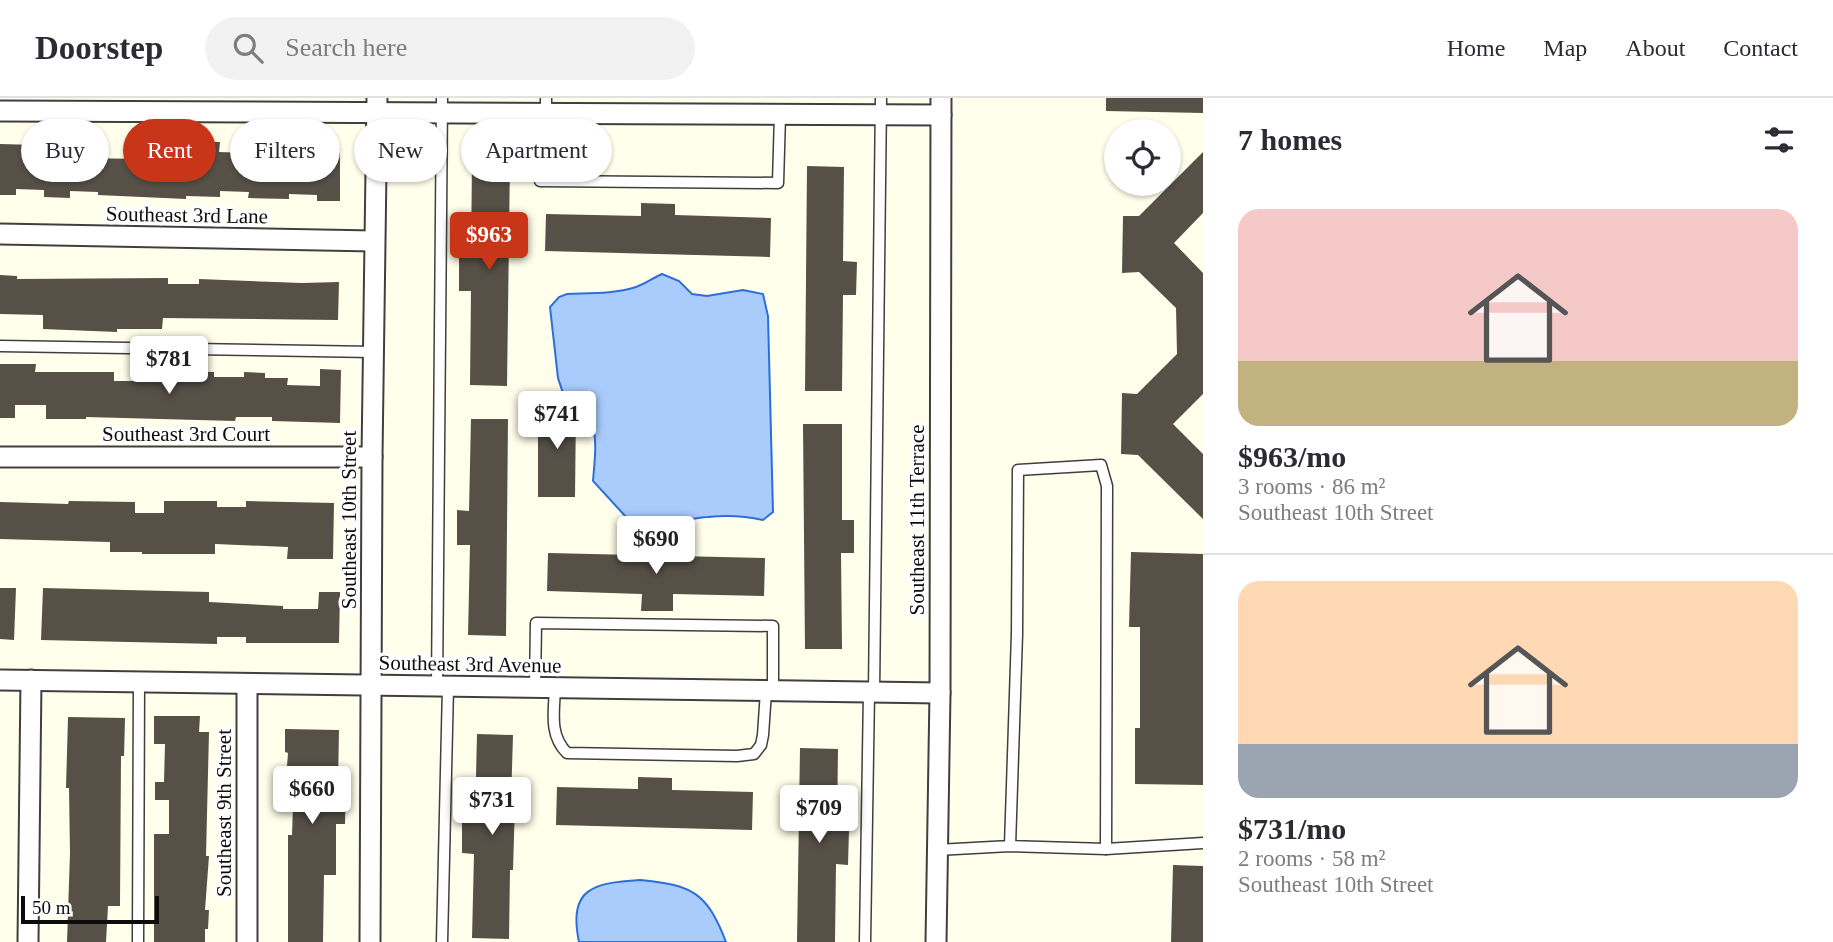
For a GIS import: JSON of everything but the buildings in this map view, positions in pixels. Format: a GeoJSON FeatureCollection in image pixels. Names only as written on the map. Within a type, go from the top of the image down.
{"type":"FeatureCollection","features":[{"type":"Feature","properties":{"kind":"street"},"geometry":{"type":"LineString","coordinates":[[0,111],[101,105],[442,106],[775,112],[881,106],[941,106]]}},
{"type":"Feature","properties":{"kind":"street","name":"Southeast 10th Street"},"geometry":{"type":"LineString","coordinates":[[370,942],[377,106]]}},
{"type":"Feature","properties":{"kind":"street","name":"Southeast 11th Terrace"},"geometry":{"type":"LineString","coordinates":[[936,942],[940,693],[941,106]]}},
{"type":"Feature","properties":{"kind":"street","name":"Southeast 3rd Lane"},"geometry":{"type":"LineString","coordinates":[[0,234],[374,242]]}},
{"type":"Feature","properties":{"kind":"street","name":"Southeast 3rd Court"},"geometry":{"type":"LineString","coordinates":[[0,457],[372,457]]}},
{"type":"Feature","properties":{"kind":"street","name":"Southeast 3rd Avenue"},"geometry":{"type":"LineString","coordinates":[[0,680],[940,693]]}},
{"type":"Feature","properties":{"kind":"street"},"geometry":{"type":"LineString","coordinates":[[28,942],[31,680]]}},
{"type":"Feature","properties":{"kind":"street","name":"Southeast 9th Street"},"geometry":{"type":"LineString","coordinates":[[247,684],[247,942]]}},
{"type":"Feature","properties":{"kind":"lane"},"geometry":{"type":"LineString","coordinates":[[442,106],[442,942]]}},
{"type":"Feature","properties":{"kind":"lane"},"geometry":{"type":"LineString","coordinates":[[865,942],[872,692],[881,106]]}},
{"type":"Feature","properties":{"kind":"lane"},"geometry":{"type":"LineString","coordinates":[[544,109],[540,181],[778,183],[775,112]]}},
{"type":"Feature","properties":{"kind":"lane"},"geometry":{"type":"LineString","coordinates":[[0,346],[373,352]]}},
{"type":"Feature","properties":{"kind":"lane"},"geometry":{"type":"LineString","coordinates":[[1010,846],[1017,634],[1018,470],[1101,465],[1107,486],[1106,849]]}},
{"type":"Feature","properties":{"kind":"lane"},"geometry":{"type":"LineString","coordinates":[[536,623],[773,626],[770,691],[761,745],[754,754],[567,753],[556,740],[554,733],[536,623]]}},
{"type":"Feature","properties":{"kind":"lane"},"geometry":{"type":"LineString","coordinates":[[138,942],[139,682]]}},
{"type":"Feature","properties":{"kind":"lane"},"geometry":{"type":"LineString","coordinates":[[937,850],[1010,846],[1106,849],[1203,843]]}},
{"type":"Feature","properties":{"kind":"water"},"geometry":{"type":"Polygon","coordinates":[[[662,274],[679,281],[692,294],[707,296],[743,290],[763,294],[768,316],[773,512],[763,520],[722,516],[656,524],[636,522],[627,518],[593,481],[594,431],[585,411],[563,393],[558,378],[550,307],[559,297],[567,294],[628,289],[662,274]]]}},
{"type":"Feature","properties":{"kind":"water"},"geometry":{"type":"Polygon","coordinates":[[[640,880],[673,885],[695,894],[712,912],[726,942],[579,942],[577,910],[581,899],[588,892],[609,883],[640,880]]]}}]}
